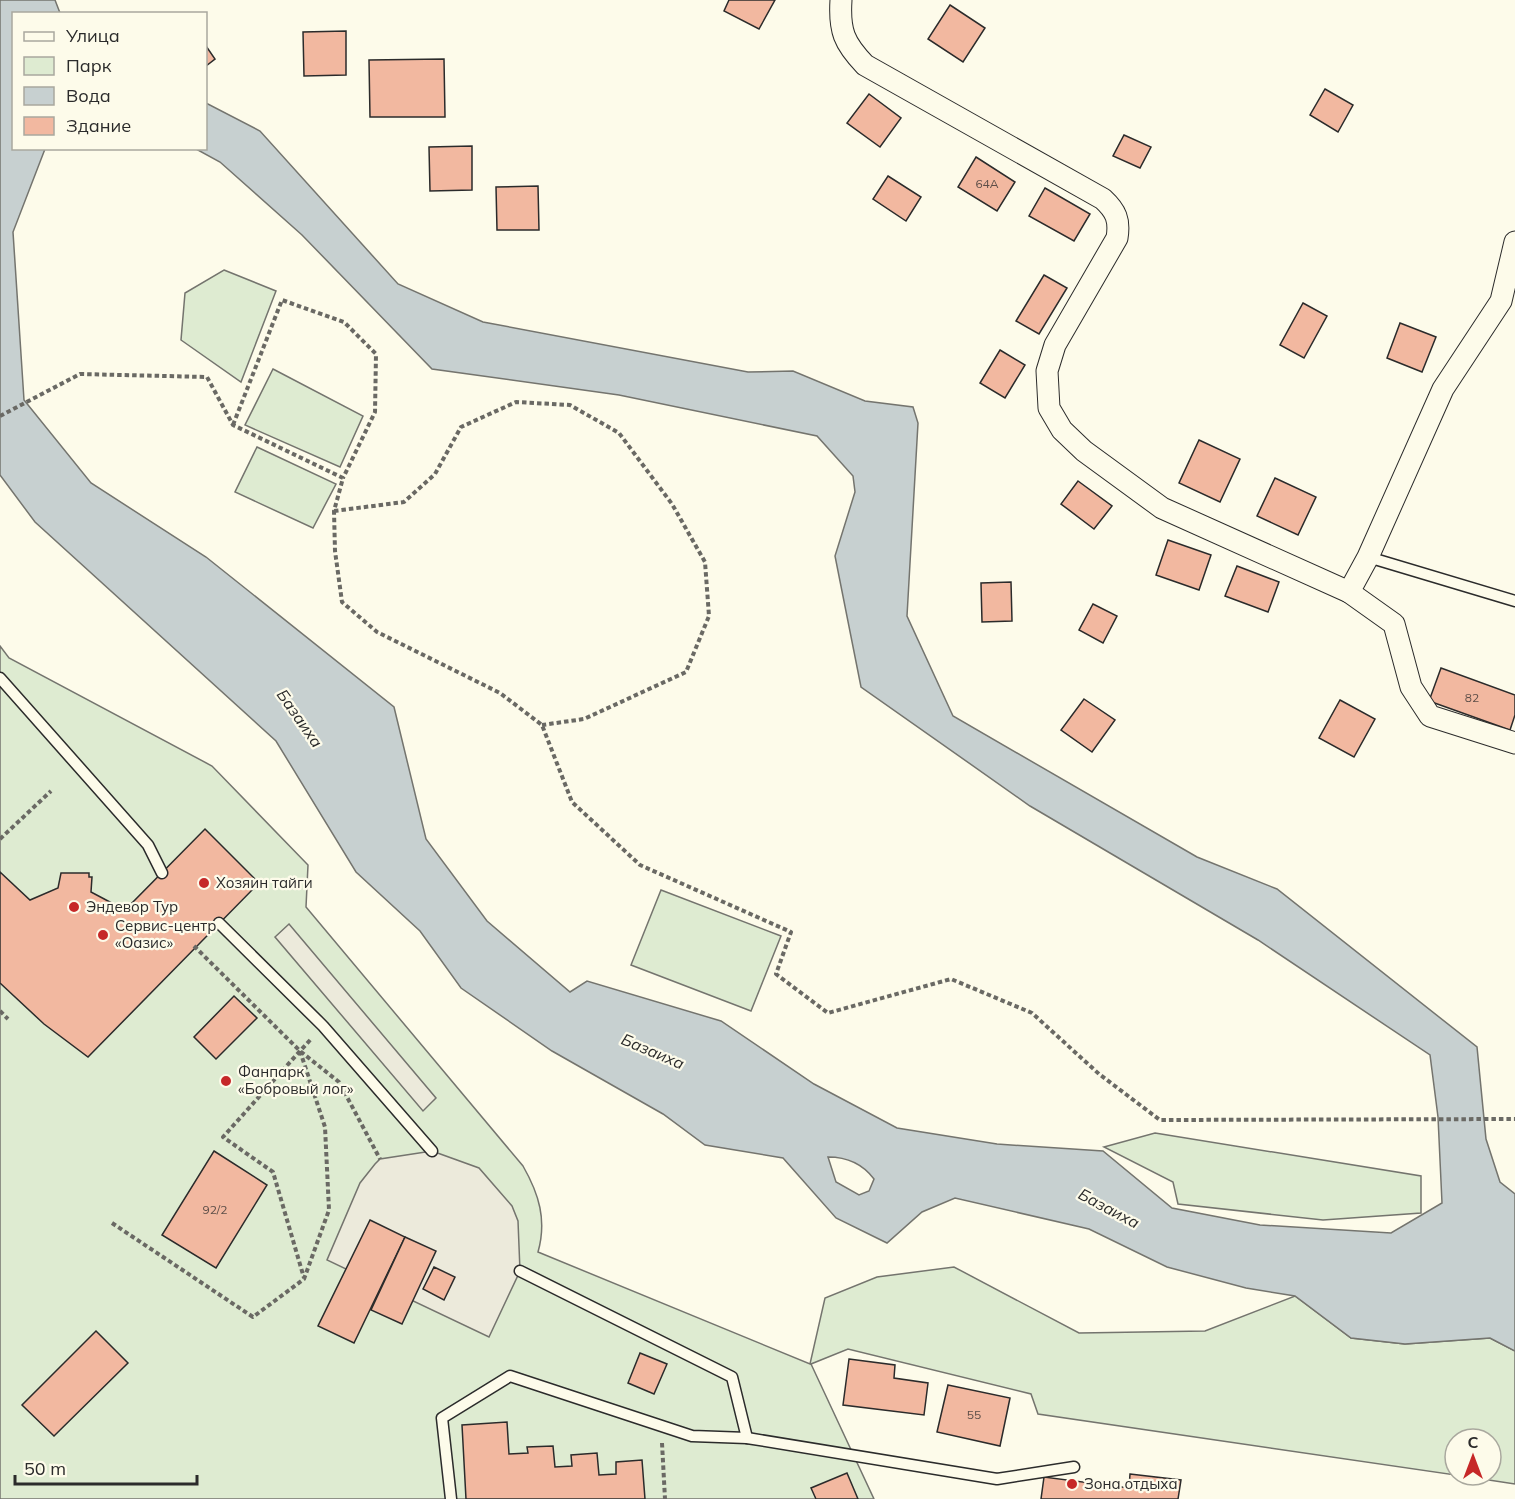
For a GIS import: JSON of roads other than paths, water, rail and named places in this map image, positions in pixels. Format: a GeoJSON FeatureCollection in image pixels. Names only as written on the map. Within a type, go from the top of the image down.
{"type":"FeatureCollection","features":[{"type":"Feature","properties":{"kind":"street"},"geometry":{"type":"LineString","coordinates":[[842,0],[840,15],[847,46],[865,65],[1103,199],[1114,209],[1119,223],[1117,238],[1055,345],[1047,371],[1049,408],[1062,430],[1084,451],[1162,508],[1349,592],[1394,624],[1411,687],[1430,716],[1515,743]]}},
{"type":"Feature","properties":{"kind":"street"},"geometry":{"type":"LineString","coordinates":[[1349,592],[1368,557],[1443,389],[1508,301],[1515,242]]}},
{"type":"Feature","properties":{"kind":"lane"},"geometry":{"type":"LineString","coordinates":[[1368,557],[1515,601]]}},
{"type":"Feature","properties":{"kind":"lane"},"geometry":{"type":"LineString","coordinates":[[0,678],[148,845],[162,873]]}},
{"type":"Feature","properties":{"kind":"lane"},"geometry":{"type":"LineString","coordinates":[[219,923],[323,1026],[432,1151]]}},
{"type":"Feature","properties":{"kind":"lane"},"geometry":{"type":"LineString","coordinates":[[520,1271],[732,1377],[747,1438]]}},
{"type":"Feature","properties":{"kind":"lane"},"geometry":{"type":"LineString","coordinates":[[451,1499],[442,1418],[510,1376],[661,1428],[692,1436],[747,1438],[997,1479],[1074,1467]]}},
{"type":"Feature","properties":{"kind":"water","name":"Базаиха"},"geometry":{"type":"Polygon","coordinates":[[[0,0],[55,0],[60,12],[12,12],[12,150],[45,150],[13,232],[24,400],[91,483],[206,557],[394,707],[426,839],[487,921],[570,992],[587,981],[721,1021],[814,1084],[897,1128],[997,1144],[1103,1151],[1172,1208],[1260,1225],[1391,1233],[1442,1203],[1438,1117],[1430,1055],[1258,940],[1030,806],[861,687],[835,556],[855,492],[853,476],[817,436],[619,395],[432,369],[302,235],[220,162],[198,150],[207,150],[207,104],[260,131],[398,284],[483,322],[748,372],[793,371],[865,401],[913,407],[918,423],[907,616],[953,716],[1197,857],[1277,889],[1477,1047],[1486,1139],[1500,1182],[1515,1194],[1515,1351],[1490,1338],[1405,1344],[1351,1338],[1295,1296],[1246,1288],[1167,1267],[1089,1229],[955,1198],[922,1212],[887,1243],[836,1218],[783,1158],[705,1145],[663,1114],[552,1051],[461,988],[420,931],[356,872],[276,741],[35,522],[0,475],[0,0]],[[828,1157],[836,1182],[859,1195],[869,1191],[874,1179],[864,1169],[848,1160],[828,1157]]]}},
{"type":"Feature","properties":{"kind":"place","name":"Хозяин тайги"},"geometry":{"type":"Point","coordinates":[204,883]}},
{"type":"Feature","properties":{"kind":"place","name":"Эндевор Тур"},"geometry":{"type":"Point","coordinates":[74,907]}},
{"type":"Feature","properties":{"kind":"place","name":"Сервис-центр «Оазис»"},"geometry":{"type":"Point","coordinates":[103,935]}},
{"type":"Feature","properties":{"kind":"place","name":"Фанпарк «Бобровый лог»"},"geometry":{"type":"Point","coordinates":[226,1081]}},
{"type":"Feature","properties":{"kind":"place","name":"Зона отдыха"},"geometry":{"type":"Point","coordinates":[1072,1484]}}]}
